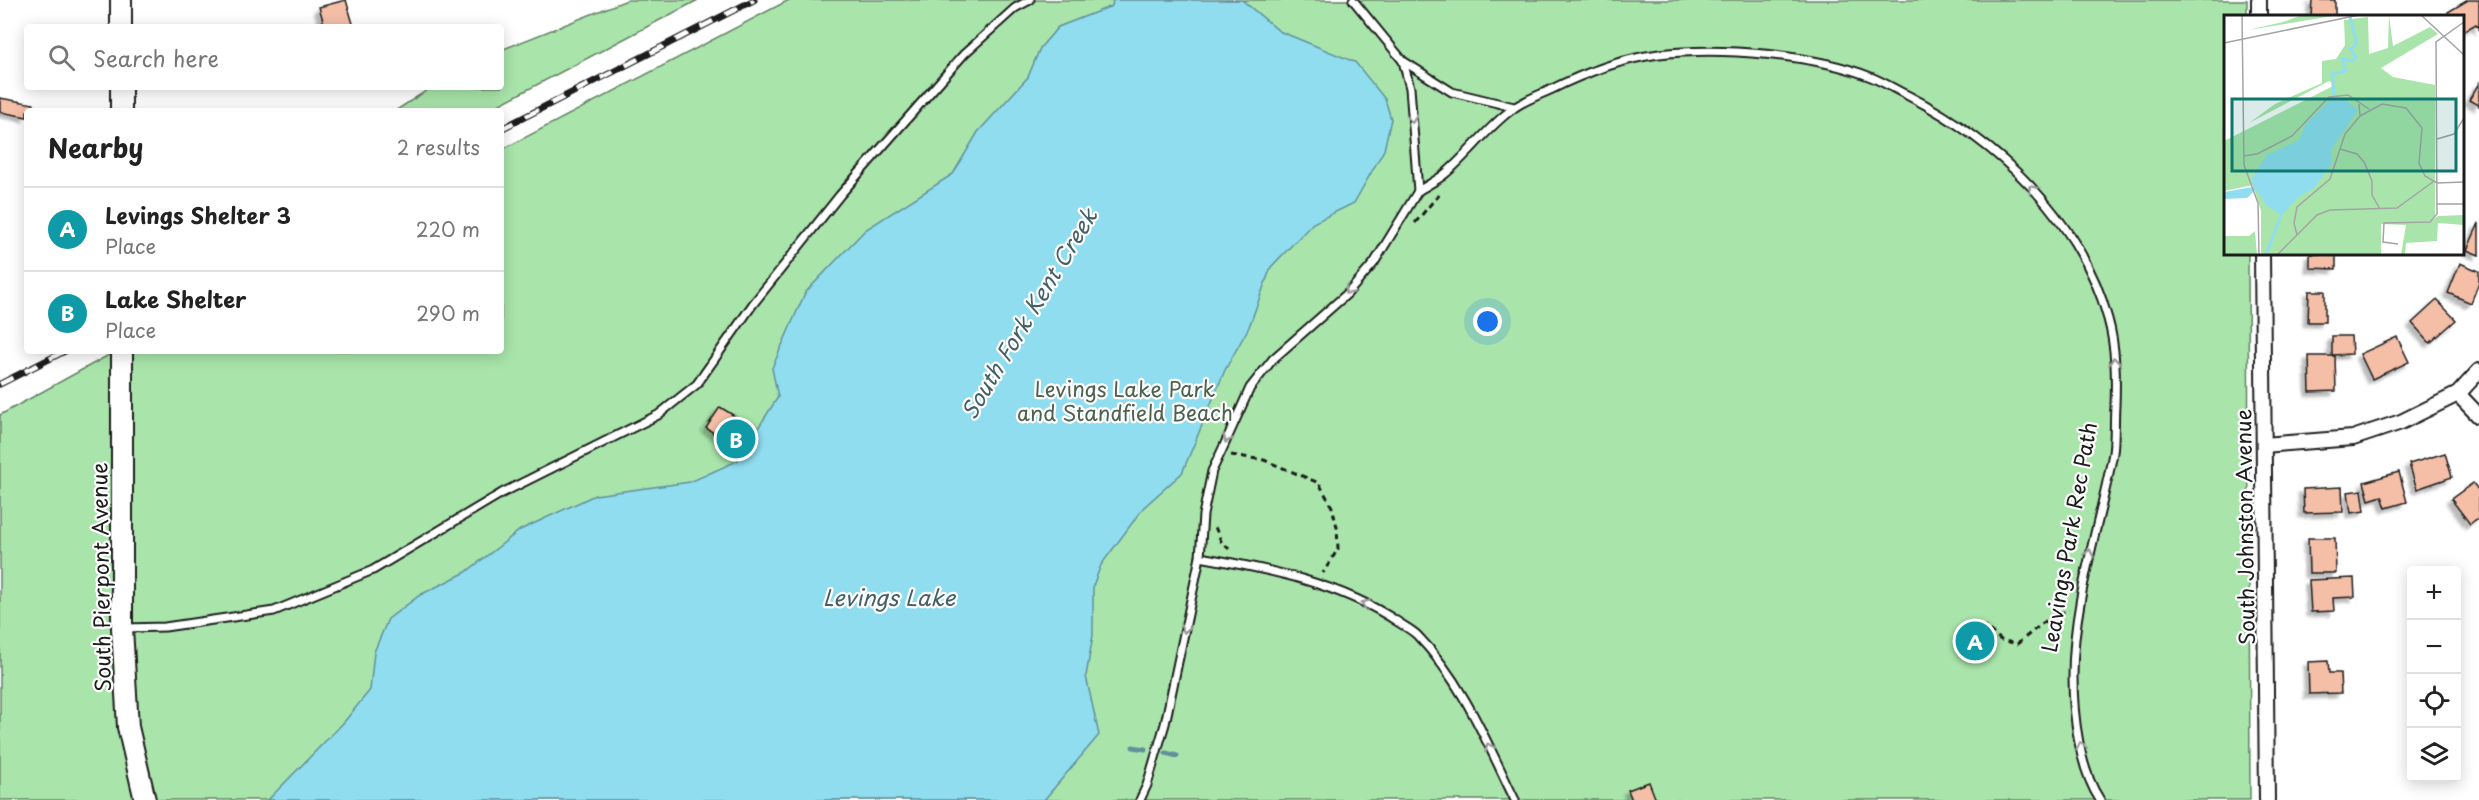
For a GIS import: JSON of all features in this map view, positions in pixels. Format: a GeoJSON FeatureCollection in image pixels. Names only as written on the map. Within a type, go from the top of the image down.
{"type":"FeatureCollection","features":[{"type":"Feature","properties":{"kind":"street"},"geometry":{"type":"LineString","coordinates":[[121,0],[121,24]]}},
{"type":"Feature","properties":{"kind":"street"},"geometry":{"type":"LineString","coordinates":[[121,90],[121,108]]}},
{"type":"Feature","properties":{"kind":"street","name":"South Johnston Avenue"},"geometry":{"type":"LineString","coordinates":[[2262,255],[2267,800]]}},
{"type":"Feature","properties":{"kind":"street","name":"South Pierpont Avenue"},"geometry":{"type":"LineString","coordinates":[[122,354],[122,628],[128,727],[145,800]]}},
{"type":"Feature","properties":{"kind":"street"},"geometry":{"type":"LineString","coordinates":[[2264,445],[2353,438],[2401,422],[2458,394],[2479,370]]}},
{"type":"Feature","properties":{"kind":"street"},"geometry":{"type":"LineString","coordinates":[[2458,394],[2479,416]]}},
{"type":"Feature","properties":{"kind":"lane"},"geometry":{"type":"LineString","coordinates":[[122,628],[165,627],[274,611],[373,570],[502,493],[658,415],[698,384],[753,304],[840,195],[963,54],[1015,8],[1030,0]]}},
{"type":"Feature","properties":{"kind":"lane"},"geometry":{"type":"LineString","coordinates":[[1353,0],[1403,61],[1452,92],[1514,107]]}},
{"type":"Feature","properties":{"kind":"lane"},"geometry":{"type":"LineString","coordinates":[[1140,800],[1147,785],[1165,724],[1200,557],[1203,515],[1212,471],[1250,388],[1272,359],[1348,293],[1374,263],[1418,191],[1446,174],[1514,107],[1567,81],[1612,64],[1659,54],[1719,52],[1779,56],[1825,64],[1870,77],[1925,105],[1972,135],[2024,179],[2062,223],[2092,273],[2109,321],[2116,370],[2113,449],[2088,557],[2073,651],[2073,710],[2090,784],[2100,800]]}},
{"type":"Feature","properties":{"kind":"lane"},"geometry":{"type":"LineString","coordinates":[[1403,61],[1410,88],[1418,191]]}},
{"type":"Feature","properties":{"kind":"lane"},"geometry":{"type":"LineString","coordinates":[[1200,557],[1249,565],[1322,585],[1379,609],[1416,634],[1464,695],[1515,800]]}},
{"type":"Feature","properties":{"kind":"path"},"geometry":{"type":"LineString","coordinates":[[1411,229],[1445,187]]}},
{"type":"Feature","properties":{"kind":"path"},"geometry":{"type":"LineString","coordinates":[[1227,463],[1232,445]]}},
{"type":"Feature","properties":{"kind":"path"},"geometry":{"type":"LineString","coordinates":[[1229,455],[1264,460],[1319,483],[1332,507],[1337,527],[1338,549],[1320,577]]}},
{"type":"Feature","properties":{"kind":"path"},"geometry":{"type":"LineString","coordinates":[[1215,520],[1215,528],[1221,541],[1232,552]]}},
{"type":"Feature","properties":{"kind":"path"},"geometry":{"type":"LineString","coordinates":[[1980,628],[1985,627],[2001,640],[2017,644],[2040,623],[2054,614],[2065,610],[2079,613]]}},
{"type":"Feature","properties":{"kind":"path","name":"Leavings Park Rec Path"},"geometry":{"type":"LineString","coordinates":[[2064,620],[2065,610]]}},
{"type":"Feature","properties":{"kind":"green space"},"geometry":{"type":"Polygon","coordinates":[[[627,0],[698,0],[493,108],[400,108],[427,90],[504,90],[504,49],[627,0]]]}},
{"type":"Feature","properties":{"kind":"green space","name":"Levings Lake Park and Standfield Beach"},"geometry":{"type":"Polygon","coordinates":[[[789,0],[2247,0],[2247,15],[2224,15],[2224,255],[2248,255],[2250,800],[0,800],[0,415],[111,354],[504,354],[504,148],[789,0]]]}},
{"type":"Feature","properties":{"kind":"water","name":"Levings Lake"},"geometry":{"type":"Polygon","coordinates":[[[1113,0],[1242,0],[1279,31],[1355,62],[1385,99],[1391,119],[1384,150],[1354,203],[1313,223],[1271,267],[1249,327],[1225,370],[1182,473],[1144,507],[1101,565],[1093,586],[1093,635],[1086,676],[1099,735],[1044,800],[268,800],[344,722],[370,690],[374,652],[388,619],[420,595],[466,572],[520,530],[595,495],[690,482],[737,461],[778,397],[772,368],[805,293],[865,230],[953,174],[978,132],[1028,77],[1040,48],[1058,27],[1112,6],[1113,0]]]}},
{"type":"Feature","properties":{"kind":"building"},"geometry":{"type":"Polygon","coordinates":[[[346,0],[353,24],[324,24],[319,7],[346,0]]]}},
{"type":"Feature","properties":{"kind":"building"},"geometry":{"type":"Polygon","coordinates":[[[2312,0],[2335,0],[2335,15],[2311,15],[2312,0]]]}},
{"type":"Feature","properties":{"kind":"building"},"geometry":{"type":"Polygon","coordinates":[[[2468,0],[2479,0],[2479,29],[2476,24],[2464,31],[2464,15],[2450,15],[2448,12],[2468,0]]]}},
{"type":"Feature","properties":{"kind":"building"},"geometry":{"type":"Polygon","coordinates":[[[2479,83],[2479,106],[2469,100],[2479,83]]]}},
{"type":"Feature","properties":{"kind":"building"},"geometry":{"type":"Polygon","coordinates":[[[0,98],[34,104],[33,108],[24,108],[24,116],[0,112],[0,98]]]}},
{"type":"Feature","properties":{"kind":"building"},"geometry":{"type":"Polygon","coordinates":[[[2479,223],[2479,255],[2467,250],[2479,223]]]}},
{"type":"Feature","properties":{"kind":"building"},"geometry":{"type":"Polygon","coordinates":[[[2310,255],[2336,255],[2336,269],[2310,268],[2310,255]]]}},
{"type":"Feature","properties":{"kind":"building"},"geometry":{"type":"Polygon","coordinates":[[[2460,263],[2479,271],[2479,282],[2471,303],[2448,293],[2460,263]]]}},
{"type":"Feature","properties":{"kind":"building"},"geometry":{"type":"Polygon","coordinates":[[[2309,291],[2325,291],[2325,322],[2308,322],[2309,291]]]}},
{"type":"Feature","properties":{"kind":"building"},"geometry":{"type":"Polygon","coordinates":[[[2437,300],[2456,320],[2430,343],[2412,323],[2437,300]]]}},
{"type":"Feature","properties":{"kind":"building"},"geometry":{"type":"Polygon","coordinates":[[[2332,336],[2351,336],[2352,354],[2332,355],[2332,336]]]}},
{"type":"Feature","properties":{"kind":"building"},"geometry":{"type":"Polygon","coordinates":[[[2397,337],[2409,362],[2372,379],[2360,354],[2397,337]]]}},
{"type":"Feature","properties":{"kind":"building"},"geometry":{"type":"Polygon","coordinates":[[[2309,356],[2335,356],[2336,391],[2310,392],[2309,356]]]}},
{"type":"Feature","properties":{"kind":"building"},"geometry":{"type":"Polygon","coordinates":[[[720,407],[754,428],[741,450],[706,428],[720,407]]]}},
{"type":"Feature","properties":{"kind":"building"},"geometry":{"type":"Polygon","coordinates":[[[2445,453],[2452,477],[2417,489],[2409,464],[2445,453]]]}},
{"type":"Feature","properties":{"kind":"building"},"geometry":{"type":"Polygon","coordinates":[[[2399,472],[2407,502],[2386,508],[2382,496],[2369,500],[2364,482],[2399,472]]]}},
{"type":"Feature","properties":{"kind":"building"},"geometry":{"type":"Polygon","coordinates":[[[2473,483],[2479,491],[2479,517],[2470,524],[2451,499],[2473,483]]]}},
{"type":"Feature","properties":{"kind":"building"},"geometry":{"type":"Polygon","coordinates":[[[2342,487],[2343,512],[2304,513],[2303,489],[2342,487]]]}},
{"type":"Feature","properties":{"kind":"building"},"geometry":{"type":"Polygon","coordinates":[[[2362,490],[2365,511],[2351,513],[2348,492],[2362,490]]]}},
{"type":"Feature","properties":{"kind":"building"},"geometry":{"type":"Polygon","coordinates":[[[2308,538],[2335,538],[2336,573],[2309,573],[2308,538]]]}},
{"type":"Feature","properties":{"kind":"building"},"geometry":{"type":"Polygon","coordinates":[[[2354,578],[2355,597],[2333,598],[2334,611],[2311,612],[2309,580],[2354,578]]]}},
{"type":"Feature","properties":{"kind":"building"},"geometry":{"type":"Polygon","coordinates":[[[1980,628],[1989,639],[1985,652],[1971,655],[1961,644],[1966,632],[1980,628]]]}},
{"type":"Feature","properties":{"kind":"building"},"geometry":{"type":"Polygon","coordinates":[[[2328,661],[2329,673],[2340,673],[2341,693],[2309,694],[2308,662],[2328,661]]]}},
{"type":"Feature","properties":{"kind":"building"},"geometry":{"type":"Polygon","coordinates":[[[1649,782],[1656,800],[1632,800],[1628,790],[1649,782]]]}},
{"type":"Feature","properties":{"kind":"waterway"},"geometry":{"type":"LineString","coordinates":[[1133,747],[1145,749]]}},
{"type":"Feature","properties":{"kind":"waterway"},"geometry":{"type":"LineString","coordinates":[[1166,753],[1177,756]]}},
{"type":"Feature","properties":{"kind":"railway"},"geometry":{"type":"LineString","coordinates":[[504,127],[754,0]]}},
{"type":"Feature","properties":{"kind":"railway"},"geometry":{"type":"LineString","coordinates":[[0,384],[59,354]]}},
{"type":"Feature","properties":{"kind":"place","name":"Lake Shelter"},"geometry":{"type":"Point","coordinates":[736,439]}},
{"type":"Feature","properties":{"kind":"place","name":"Levings Shelter 3"},"geometry":{"type":"Point","coordinates":[1975,641]}},
{"type":"Feature","properties":{"kind":"water label","name":"South Fork Kent Creek"},"geometry":{"type":"Point","coordinates":[1028,313]}}]}
